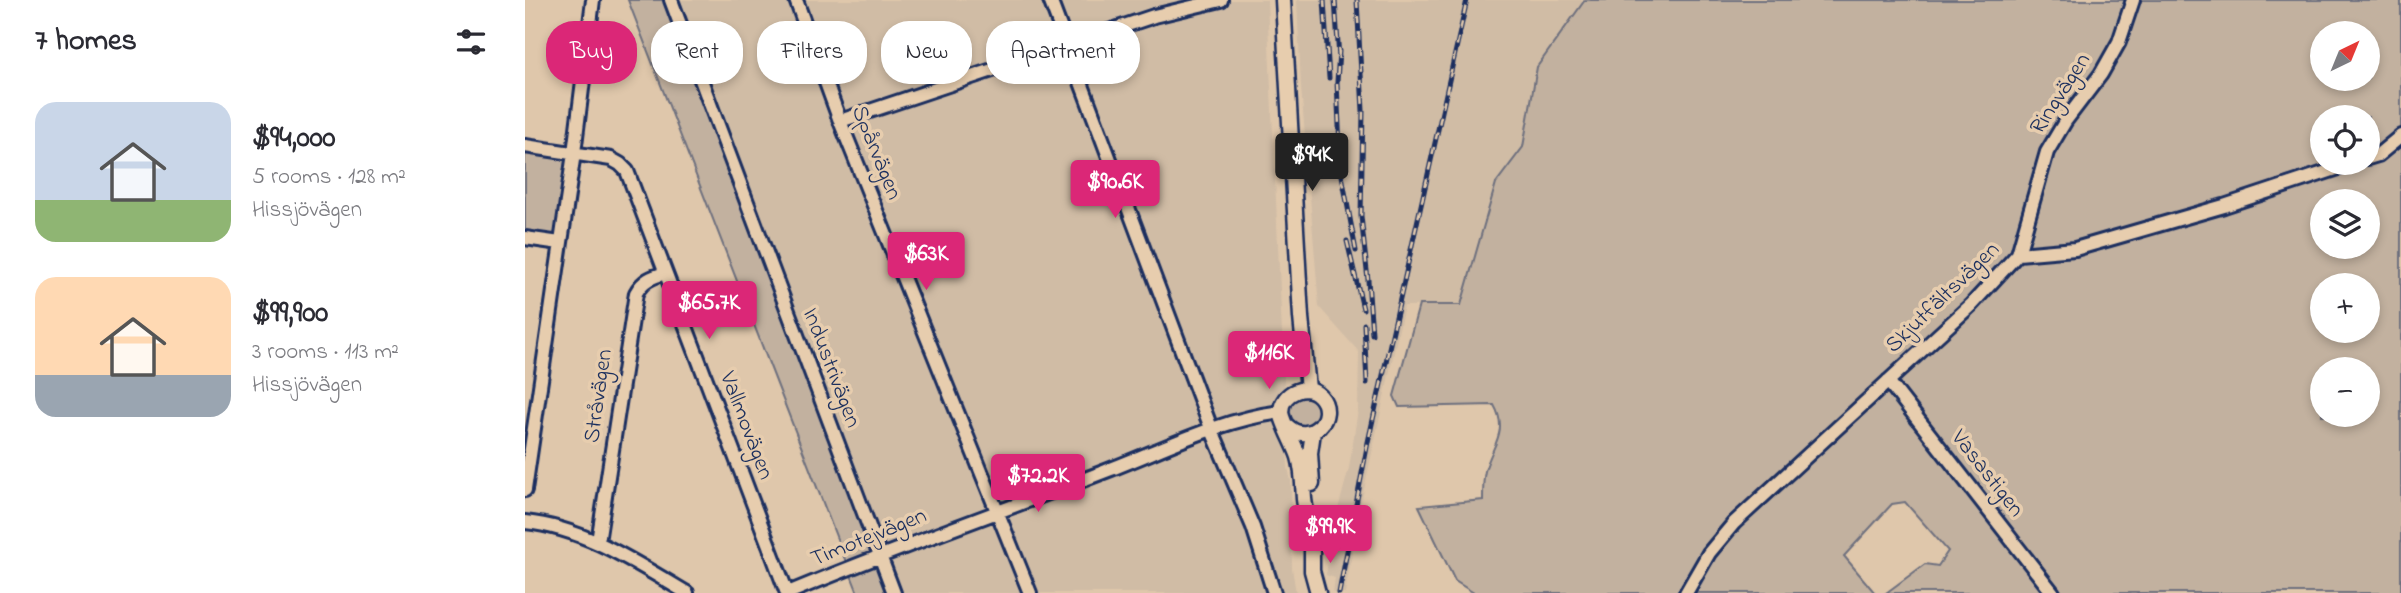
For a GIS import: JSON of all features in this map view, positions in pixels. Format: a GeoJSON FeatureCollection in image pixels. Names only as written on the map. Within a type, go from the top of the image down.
{"type":"FeatureCollection","features":[{"type":"Feature","properties":{"kind":"main road"},"geometry":{"type":"LineString","coordinates":[[1283,0],[1301,317],[1308,389]]}},
{"type":"Feature","properties":{"kind":"main road"},"geometry":{"type":"LineString","coordinates":[[1311,542],[1302,473],[1284,419],[1285,400],[1290,393],[1308,389],[1320,396],[1325,408],[1323,422],[1313,432],[1310,453],[1312,571],[1318,593]]}},
{"type":"Feature","properties":{"kind":"main road"},"geometry":{"type":"LineString","coordinates":[[1284,419],[1297,432],[1313,432]]}},
{"type":"Feature","properties":{"kind":"street"},"geometry":{"type":"LineString","coordinates":[[525,490],[574,153],[593,0]]}},
{"type":"Feature","properties":{"kind":"street","name":"Industrivägen"},"geometry":{"type":"LineString","coordinates":[[671,0],[894,593]]}},
{"type":"Feature","properties":{"kind":"street","name":"Spårvägen"},"geometry":{"type":"LineString","coordinates":[[796,0],[840,121],[1030,593]]}},
{"type":"Feature","properties":{"kind":"street"},"geometry":{"type":"LineString","coordinates":[[1050,0],[1058,21]]}},
{"type":"Feature","properties":{"kind":"street"},"geometry":{"type":"LineString","coordinates":[[1140,21],[1177,9],[1221,0]]}},
{"type":"Feature","properties":{"kind":"street","name":"Ringvägen"},"geometry":{"type":"LineString","coordinates":[[2018,254],[2047,152],[2119,42],[2133,0]]}},
{"type":"Feature","properties":{"kind":"street"},"geometry":{"type":"LineString","coordinates":[[840,121],[986,72]]}},
{"type":"Feature","properties":{"kind":"street"},"geometry":{"type":"LineString","coordinates":[[1082,84],[1211,428],[1253,527],[1274,593]]}},
{"type":"Feature","properties":{"kind":"street"},"geometry":{"type":"LineString","coordinates":[[2380,153],[2401,136]]}},
{"type":"Feature","properties":{"kind":"street","name":"Vallmovägen"},"geometry":{"type":"LineString","coordinates":[[525,146],[611,159],[627,171],[788,593]]}},
{"type":"Feature","properties":{"kind":"street","name":"Skjutfältsvägen"},"geometry":{"type":"LineString","coordinates":[[1686,593],[1709,553],[1734,523],[1971,305],[2018,254],[2075,249],[2224,206],[2318,175]]}},
{"type":"Feature","properties":{"kind":"street"},"geometry":{"type":"LineString","coordinates":[[525,238],[560,243]]}},
{"type":"Feature","properties":{"kind":"street","name":"Stråvägen"},"geometry":{"type":"LineString","coordinates":[[598,542],[636,293],[640,284],[647,279],[665,273]]}},
{"type":"Feature","properties":{"kind":"street","name":"Vasastigen"},"geometry":{"type":"LineString","coordinates":[[1888,381],[2053,593]]}},
{"type":"Feature","properties":{"kind":"street","name":"Timotejvägen"},"geometry":{"type":"LineString","coordinates":[[788,593],[879,555],[1106,471],[1211,428],[1284,419]]}},
{"type":"Feature","properties":{"kind":"street"},"geometry":{"type":"LineString","coordinates":[[525,522],[554,526],[598,542],[687,593]]}},
{"type":"Feature","properties":{"kind":"shaded area"},"geometry":{"type":"Polygon","coordinates":[[[628,0],[671,0],[679,21],[651,21],[651,59],[628,0]]]}},
{"type":"Feature","properties":{"kind":"shaded area"},"geometry":{"type":"Polygon","coordinates":[[[664,0],[1267,0],[1288,468],[1291,481],[1292,568],[1296,593],[894,593],[697,84],[743,84],[743,21],[672,21],[664,0]]]}},
{"type":"Feature","properties":{"kind":"shaded area"},"geometry":{"type":"Polygon","coordinates":[[[1297,0],[1585,0],[1537,67],[1523,147],[1496,183],[1461,305],[1404,306],[1361,503],[1345,593],[1333,593],[1335,578],[1326,575],[1333,528],[1349,468],[1358,410],[1359,352],[1319,307],[1301,87],[1297,0]]]}},
{"type":"Feature","properties":{"kind":"shaded area"},"geometry":{"type":"Polygon","coordinates":[[[1585,0],[2401,0],[2401,593],[1886,593],[1925,564],[1938,566],[1948,551],[1905,502],[1892,504],[1844,556],[1875,593],[1474,593],[1455,581],[1419,506],[1483,500],[1485,471],[1500,431],[1494,405],[1399,407],[1394,396],[1419,305],[1461,305],[1496,183],[1523,147],[1537,67],[1585,0]]]}},
{"type":"Feature","properties":{"kind":"shaded area"},"geometry":{"type":"Polygon","coordinates":[[[661,84],[703,84],[894,593],[858,593],[661,84]]]}},
{"type":"Feature","properties":{"kind":"shaded area"},"geometry":{"type":"Polygon","coordinates":[[[525,150],[566,157],[561,229],[549,237],[525,236],[525,150]]]}},
{"type":"Feature","properties":{"kind":"shaded area"},"geometry":{"type":"Polygon","coordinates":[[[1304,397],[1314,401],[1318,411],[1314,421],[1304,425],[1294,421],[1290,411],[1294,401],[1304,397]]]}},
{"type":"Feature","properties":{"kind":"railway"},"geometry":{"type":"LineString","coordinates":[[1324,0],[1329,78]]}},
{"type":"Feature","properties":{"kind":"railway"},"geometry":{"type":"LineString","coordinates":[[1335,0],[1339,58]]}},
{"type":"Feature","properties":{"kind":"railway"},"geometry":{"type":"LineString","coordinates":[[1357,0],[1363,111],[1361,216],[1372,334]]}},
{"type":"Feature","properties":{"kind":"railway"},"geometry":{"type":"LineString","coordinates":[[1339,593],[1368,442],[1467,0]]}},
{"type":"Feature","properties":{"kind":"railway"},"geometry":{"type":"LineString","coordinates":[[1339,51],[1337,82],[1341,170],[1356,251]]}},
{"type":"Feature","properties":{"kind":"railway"},"geometry":{"type":"LineString","coordinates":[[1347,241],[1363,309]]}},
{"type":"Feature","properties":{"kind":"railway"},"geometry":{"type":"LineString","coordinates":[[1364,324],[1367,383]]}}]}
